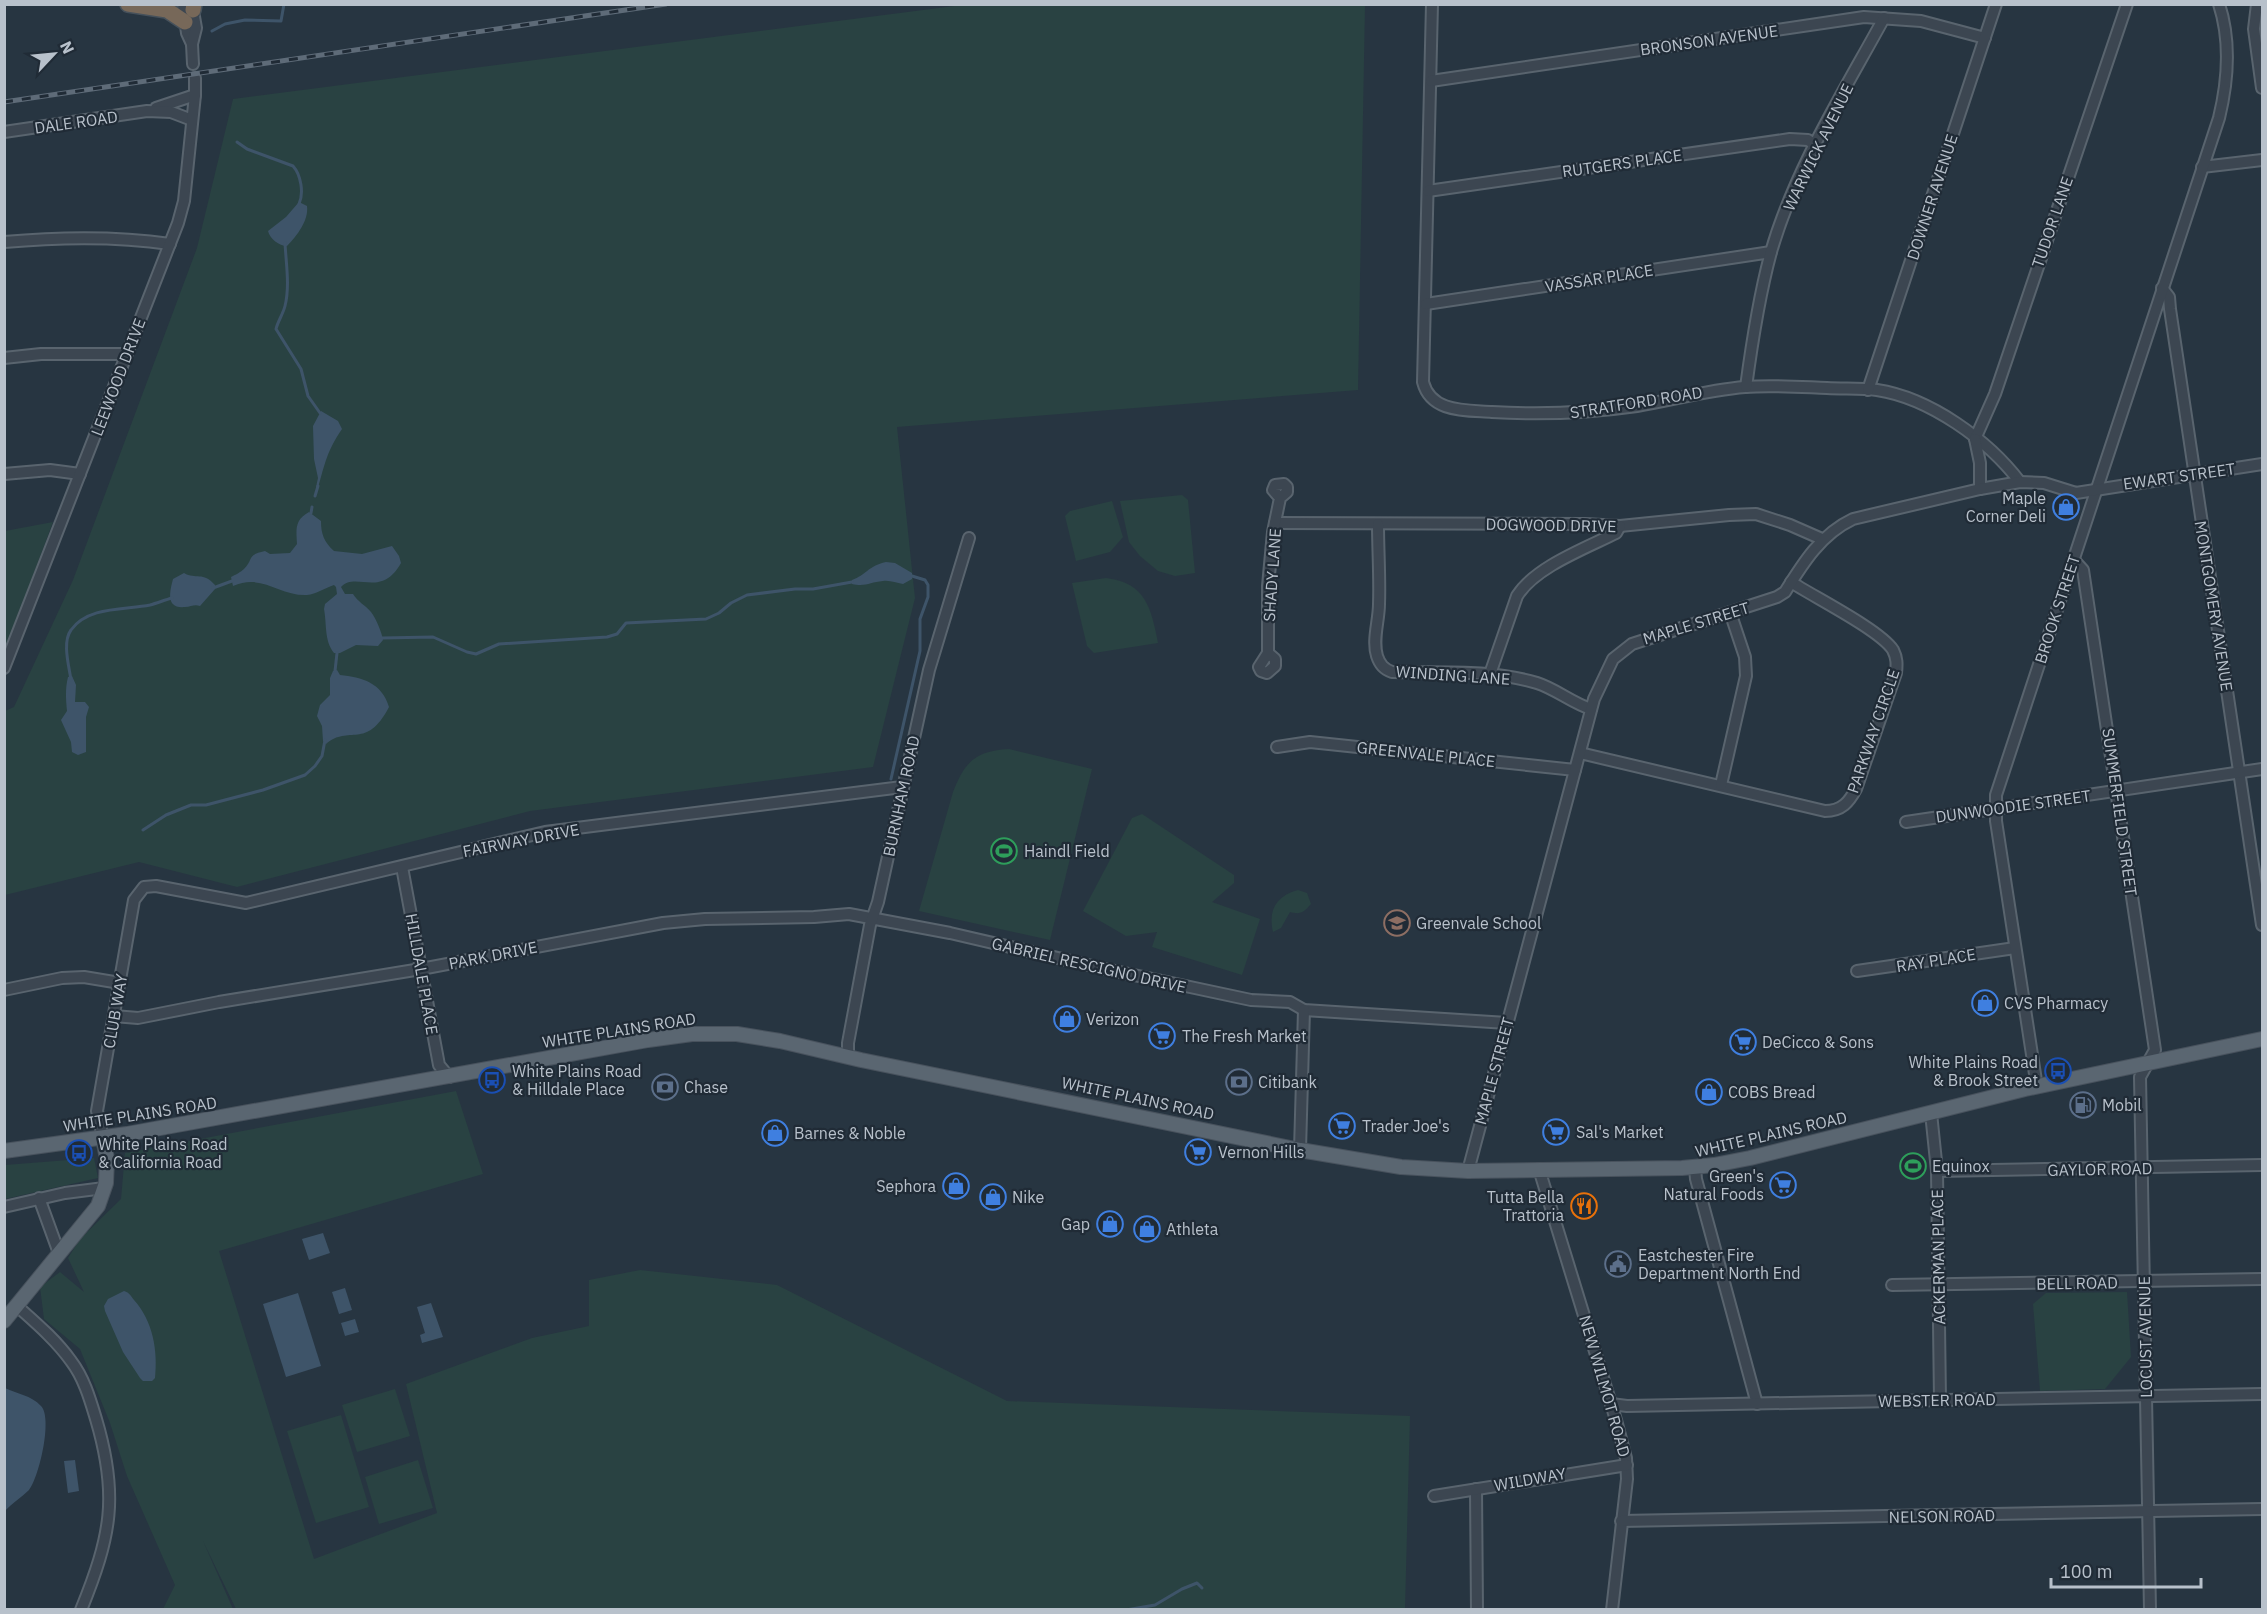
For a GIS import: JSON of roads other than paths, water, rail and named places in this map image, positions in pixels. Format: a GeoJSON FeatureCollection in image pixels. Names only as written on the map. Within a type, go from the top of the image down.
{"type":"FeatureCollection","features":[{"type":"Feature","properties":{"kind":"highway"},"geometry":{"type":"LineString","coordinates":[[128,4],[167,10],[189,9]]}},
{"type":"Feature","properties":{"kind":"main road","name":"WHITE PLAINS ROAD"},"geometry":{"type":"LineString","coordinates":[[4,1151],[103,1138],[648,1040],[692,1034],[737,1034],[780,1041],[1300,1150],[1401,1167],[1468,1171],[1695,1168],[1750,1158],[2037,1087],[2262,1039]]}},
{"type":"Feature","properties":{"kind":"main road"},"geometry":{"type":"LineString","coordinates":[[4,1321],[98,1206],[104,1188],[106,1159],[103,1138]]}},
{"type":"Feature","properties":{"kind":"street","name":"STRATFORD ROAD"},"geometry":{"type":"LineString","coordinates":[[1432,4],[1423,382],[1425,391],[1434,401],[1452,409],[1567,414],[1746,387],[1878,390],[1914,400],[1938,411],[1985,445],[2020,482]]}},
{"type":"Feature","properties":{"kind":"street","name":"DOWNER AVENUE"},"geometry":{"type":"LineString","coordinates":[[1868,390],[1996,4]]}},
{"type":"Feature","properties":{"kind":"street","name":"TUDOR LANE"},"geometry":{"type":"LineString","coordinates":[[1975,439],[1995,394],[2127,4]]}},
{"type":"Feature","properties":{"kind":"street","name":"BROOK STREET"},"geometry":{"type":"LineString","coordinates":[[2037,1087],[1995,808],[1998,785],[2225,95],[2226,44],[2219,4]]}},
{"type":"Feature","properties":{"kind":"street"},"geometry":{"type":"LineString","coordinates":[[2257,4],[2254,29],[2262,88]]}},
{"type":"Feature","properties":{"kind":"street"},"geometry":{"type":"LineString","coordinates":[[189,9],[193,64]]}},
{"type":"Feature","properties":{"kind":"street","name":"BRONSON AVENUE"},"geometry":{"type":"LineString","coordinates":[[1431,81],[1847,19],[1884,18],[1921,21],[1985,38]]}},
{"type":"Feature","properties":{"kind":"street","name":"WARWICK AVENUE"},"geometry":{"type":"LineString","coordinates":[[1746,387],[1754,327],[1771,252],[1791,196],[1815,145],[1884,18]]}},
{"type":"Feature","properties":{"kind":"street","name":"LEEWOOD DRIVE"},"geometry":{"type":"LineString","coordinates":[[4,668],[170,244],[184,201],[195,78]]}},
{"type":"Feature","properties":{"kind":"street","name":"DALE ROAD"},"geometry":{"type":"LineString","coordinates":[[4,132],[147,111],[195,95]]}},
{"type":"Feature","properties":{"kind":"street","name":"DALE ROAD"},"geometry":{"type":"LineString","coordinates":[[147,111],[171,112],[192,120]]}},
{"type":"Feature","properties":{"kind":"street","name":"RUTGERS PLACE"},"geometry":{"type":"LineString","coordinates":[[1428,192],[1790,139],[1808,140],[1815,145]]}},
{"type":"Feature","properties":{"kind":"street"},"geometry":{"type":"LineString","coordinates":[[2202,167],[2262,160]]}},
{"type":"Feature","properties":{"kind":"street"},"geometry":{"type":"LineString","coordinates":[[4,242],[94,238],[170,244]]}},
{"type":"Feature","properties":{"kind":"street","name":"VASSAR PLACE"},"geometry":{"type":"LineString","coordinates":[[1426,304],[1771,252]]}},
{"type":"Feature","properties":{"kind":"street","name":"MONTGOMERY AVENUE"},"geometry":{"type":"LineString","coordinates":[[2162,288],[2169,297],[2262,925]]}},
{"type":"Feature","properties":{"kind":"street"},"geometry":{"type":"LineString","coordinates":[[4,358],[41,354],[127,354]]}},
{"type":"Feature","properties":{"kind":"street"},"geometry":{"type":"LineString","coordinates":[[1975,439],[1980,463],[1980,489]]}},
{"type":"Feature","properties":{"kind":"street","name":"EWART STREET"},"geometry":{"type":"LineString","coordinates":[[2096,489],[2262,464]]}},
{"type":"Feature","properties":{"kind":"street"},"geometry":{"type":"LineString","coordinates":[[4,474],[50,470],[80,474]]}},
{"type":"Feature","properties":{"kind":"street","name":"MAPLE STREET"},"geometry":{"type":"LineString","coordinates":[[1468,1171],[1591,710],[1606,671],[1621,651],[1642,640],[1777,597],[1785,592],[1822,539],[1853,519],[1980,489],[2020,482],[2044,483],[2076,492],[2096,489]]}},
{"type":"Feature","properties":{"kind":"street","name":"SHADY LANE"},"geometry":{"type":"LineString","coordinates":[[1268,653],[1268,586],[1273,532],[1280,498]]}},
{"type":"Feature","properties":{"kind":"street","name":"DOGWOOD DRIVE"},"geometry":{"type":"LineString","coordinates":[[1275,523],[1620,526],[1743,513],[1769,517],[1822,539]]}},
{"type":"Feature","properties":{"kind":"street","name":"WINDING LANE"},"geometry":{"type":"LineString","coordinates":[[1378,524],[1379,605],[1375,640],[1376,654],[1380,664],[1386,670],[1490,674],[1538,683],[1591,710]]}},
{"type":"Feature","properties":{"kind":"street"},"geometry":{"type":"LineString","coordinates":[[1490,674],[1517,596],[1522,588],[1540,572],[1616,532],[1620,526]]}},
{"type":"Feature","properties":{"kind":"street","name":"BURNHAM ROAD"},"geometry":{"type":"LineString","coordinates":[[848,1057],[850,1033],[928,670],[969,538]]}},
{"type":"Feature","properties":{"kind":"street","name":"SUMMERFIELD STREET"},"geometry":{"type":"LineString","coordinates":[[2073,559],[2083,570],[2154,1050],[2145,1065]]}},
{"type":"Feature","properties":{"kind":"street","name":"PARKWAY CIRCLE"},"geometry":{"type":"LineString","coordinates":[[1580,753],[1826,811],[1833,811],[1845,805],[1856,789],[1896,673],[1896,658],[1887,643],[1870,630],[1791,582]]}},
{"type":"Feature","properties":{"kind":"street"},"geometry":{"type":"LineString","coordinates":[[1721,785],[1746,676],[1744,657],[1730,612]]}},
{"type":"Feature","properties":{"kind":"street","name":"GREENVALE PLACE"},"geometry":{"type":"LineString","coordinates":[[1277,747],[1310,742],[1575,770]]}},
{"type":"Feature","properties":{"kind":"street","name":"DUNWOODIE STREET"},"geometry":{"type":"LineString","coordinates":[[1906,822],[2262,769]]}},
{"type":"Feature","properties":{"kind":"street","name":"FAIRWAY DRIVE"},"geometry":{"type":"LineString","coordinates":[[144,887],[156,886],[246,903],[545,832],[902,787]]}},
{"type":"Feature","properties":{"kind":"street","name":"HILLDALE PLACE"},"geometry":{"type":"LineString","coordinates":[[402,867],[439,1065],[449,1077]]}},
{"type":"Feature","properties":{"kind":"street","name":"CLUB WAY"},"geometry":{"type":"LineString","coordinates":[[103,1138],[97,1111],[134,900],[144,887]]}},
{"type":"Feature","properties":{"kind":"street","name":"PARK DRIVE"},"geometry":{"type":"LineString","coordinates":[[114,1016],[138,1018],[219,1002],[421,969],[663,923],[705,919],[849,914],[874,917]]}},
{"type":"Feature","properties":{"kind":"street","name":"GABRIEL RESCIGNO DRIVE"},"geometry":{"type":"LineString","coordinates":[[874,917],[1251,1000],[1290,1002],[1304,1010],[1507,1023]]}},
{"type":"Feature","properties":{"kind":"street","name":"RAY PLACE"},"geometry":{"type":"LineString","coordinates":[[1857,971],[2015,948]]}},
{"type":"Feature","properties":{"kind":"street"},"geometry":{"type":"LineString","coordinates":[[4,990],[62,978],[84,977],[120,983]]}},
{"type":"Feature","properties":{"kind":"street"},"geometry":{"type":"LineString","coordinates":[[1300,1150],[1304,1010]]}},
{"type":"Feature","properties":{"kind":"street","name":"LOCUST AVENUE"},"geometry":{"type":"LineString","coordinates":[[2145,1065],[2140,1077],[2150,1610]]}},
{"type":"Feature","properties":{"kind":"street","name":"ACKERMAN PLACE"},"geometry":{"type":"LineString","coordinates":[[1931,1113],[1937,1171],[1940,1400]]}},
{"type":"Feature","properties":{"kind":"street","name":"GAYLOR ROAD"},"geometry":{"type":"LineString","coordinates":[[1937,1171],[2262,1165]]}},
{"type":"Feature","properties":{"kind":"street"},"geometry":{"type":"LineString","coordinates":[[1695,1168],[1696,1179],[1757,1404]]}},
{"type":"Feature","properties":{"kind":"street","name":"NEW WILMOT ROAD"},"geometry":{"type":"LineString","coordinates":[[1539,1169],[1611,1404],[1626,1465],[1611,1610]]}},
{"type":"Feature","properties":{"kind":"street"},"geometry":{"type":"LineString","coordinates":[[4,1207],[39,1198],[104,1188]]}},
{"type":"Feature","properties":{"kind":"street"},"geometry":{"type":"LineString","coordinates":[[39,1198],[59,1253]]}},
{"type":"Feature","properties":{"kind":"street","name":"BELL ROAD"},"geometry":{"type":"LineString","coordinates":[[1892,1285],[2262,1279]]}},
{"type":"Feature","properties":{"kind":"street"},"geometry":{"type":"LineString","coordinates":[[17,1306],[59,1344],[73,1363],[88,1395],[110,1475],[110,1518],[104,1547],[81,1610]]}},
{"type":"Feature","properties":{"kind":"street","name":"WEBSTER ROAD"},"geometry":{"type":"LineString","coordinates":[[1611,1404],[1627,1406],[2262,1394]]}},
{"type":"Feature","properties":{"kind":"street","name":"WILDWAY"},"geometry":{"type":"LineString","coordinates":[[1434,1496],[1626,1465]]}},
{"type":"Feature","properties":{"kind":"street"},"geometry":{"type":"LineString","coordinates":[[1476,1489],[1477,1610]]}},
{"type":"Feature","properties":{"kind":"street","name":"NELSON ROAD"},"geometry":{"type":"LineString","coordinates":[[1621,1521],[2262,1509]]}},
{"type":"Feature","properties":{"kind":"water"},"geometry":{"type":"Polygon","coordinates":[[[299,202],[307,206],[304,222],[287,246],[281,245],[268,231],[286,217],[299,202]]]}},
{"type":"Feature","properties":{"kind":"water"},"geometry":{"type":"Polygon","coordinates":[[[321,411],[338,421],[342,429],[330,451],[318,488],[316,487],[318,478],[314,459],[313,426],[321,411]]]}},
{"type":"Feature","properties":{"kind":"water"},"geometry":{"type":"Polygon","coordinates":[[[309,512],[321,521],[324,538],[334,551],[362,554],[392,546],[399,556],[401,563],[385,580],[347,583],[341,587],[345,594],[353,594],[373,615],[383,640],[378,646],[356,645],[340,653],[334,653],[327,638],[324,609],[325,604],[337,594],[334,585],[307,595],[288,592],[262,583],[243,583],[233,586],[231,577],[244,569],[255,554],[265,551],[270,554],[290,553],[297,544],[299,521],[309,512]]]}},
{"type":"Feature","properties":{"kind":"water"},"geometry":{"type":"Polygon","coordinates":[[[886,562],[895,563],[912,573],[912,579],[903,584],[886,581],[865,585],[852,584],[852,580],[886,562]]]}},
{"type":"Feature","properties":{"kind":"water"},"geometry":{"type":"Polygon","coordinates":[[[184,573],[207,578],[215,585],[215,589],[200,606],[179,607],[174,605],[170,598],[173,579],[184,573]]]}},
{"type":"Feature","properties":{"kind":"water"},"geometry":{"type":"Polygon","coordinates":[[[337,670],[340,675],[356,677],[376,687],[386,699],[389,707],[373,729],[365,733],[334,738],[326,744],[323,741],[322,726],[317,716],[320,705],[330,695],[330,678],[333,671],[337,670]]]}},
{"type":"Feature","properties":{"kind":"water"},"geometry":{"type":"Polygon","coordinates":[[[72,676],[76,685],[75,702],[85,702],[89,707],[86,717],[86,752],[78,755],[72,752],[71,742],[61,720],[67,711],[68,677],[72,676]]]}},
{"type":"Feature","properties":{"kind":"water"},"geometry":{"type":"Polygon","coordinates":[[[323,1233],[330,1253],[309,1260],[302,1239],[323,1233]]]}},
{"type":"Feature","properties":{"kind":"water"},"geometry":{"type":"Polygon","coordinates":[[[345,1288],[352,1310],[339,1314],[332,1292],[345,1288]]]}},
{"type":"Feature","properties":{"kind":"water"},"geometry":{"type":"Polygon","coordinates":[[[124,1291],[130,1294],[150,1327],[156,1357],[155,1378],[152,1381],[143,1381],[140,1378],[123,1352],[105,1311],[104,1306],[108,1299],[124,1291]]]}},
{"type":"Feature","properties":{"kind":"water"},"geometry":{"type":"Polygon","coordinates":[[[298,1293],[321,1366],[286,1377],[263,1304],[298,1293]]]}},
{"type":"Feature","properties":{"kind":"water"},"geometry":{"type":"Polygon","coordinates":[[[431,1303],[443,1337],[422,1343],[420,1335],[425,1333],[417,1307],[431,1303]]]}},
{"type":"Feature","properties":{"kind":"water"},"geometry":{"type":"Polygon","coordinates":[[[355,1319],[359,1332],[345,1336],[341,1323],[355,1319]]]}},
{"type":"Feature","properties":{"kind":"water"},"geometry":{"type":"Polygon","coordinates":[[[5,1388],[37,1402],[41,1406],[46,1422],[43,1448],[33,1483],[29,1490],[5,1511],[5,1388]]]}},
{"type":"Feature","properties":{"kind":"water"},"geometry":{"type":"Polygon","coordinates":[[[75,1460],[79,1491],[68,1493],[64,1461],[75,1460]]]}},
{"type":"Feature","properties":{"kind":"waterway"},"geometry":{"type":"LineString","coordinates":[[212,31],[225,24],[245,20],[281,21],[284,4]]}},
{"type":"Feature","properties":{"kind":"waterway"},"geometry":{"type":"LineString","coordinates":[[237,142],[247,149],[293,166],[301,184],[299,204]]}},
{"type":"Feature","properties":{"kind":"waterway"},"geometry":{"type":"LineString","coordinates":[[285,243],[287,291],[284,309],[276,329],[301,369],[308,396],[320,413]]}},
{"type":"Feature","properties":{"kind":"waterway"},"geometry":{"type":"LineString","coordinates":[[315,496],[318,486]]}},
{"type":"Feature","properties":{"kind":"waterway"},"geometry":{"type":"LineString","coordinates":[[311,513],[312,507]]}},
{"type":"Feature","properties":{"kind":"waterway"},"geometry":{"type":"LineString","coordinates":[[891,779],[920,651],[920,619],[928,597],[928,585],[925,580],[912,576]]}},
{"type":"Feature","properties":{"kind":"waterway"},"geometry":{"type":"LineString","coordinates":[[213,588],[232,581]]}},
{"type":"Feature","properties":{"kind":"waterway"},"geometry":{"type":"LineString","coordinates":[[382,638],[433,637],[476,654],[499,644],[607,637],[617,634],[626,623],[706,619],[747,595],[813,589],[852,582]]}},
{"type":"Feature","properties":{"kind":"waterway"},"geometry":{"type":"LineString","coordinates":[[71,680],[67,641],[68,635],[78,622],[108,610],[150,605],[172,598]]}},
{"type":"Feature","properties":{"kind":"waterway"},"geometry":{"type":"LineString","coordinates":[[335,671],[337,653]]}},
{"type":"Feature","properties":{"kind":"waterway"},"geometry":{"type":"LineString","coordinates":[[143,830],[166,815],[191,805],[206,805],[263,790],[305,775],[322,756],[325,740]]}},
{"type":"Feature","properties":{"kind":"waterway"},"geometry":{"type":"LineString","coordinates":[[1126,1610],[1155,1605],[1197,1583],[1202,1588]]}},
{"type":"Feature","properties":{"kind":"railway"},"geometry":{"type":"LineString","coordinates":[[4,102],[666,4]]}},
{"type":"Feature","properties":{"kind":"place","name":"Maple Corner Deli"},"geometry":{"type":"Point","coordinates":[2066,507]}},
{"type":"Feature","properties":{"kind":"place","name":"Haindl Field"},"geometry":{"type":"Point","coordinates":[1004,851]}},
{"type":"Feature","properties":{"kind":"place","name":"Greenvale School"},"geometry":{"type":"Point","coordinates":[1397,923]}},
{"type":"Feature","properties":{"kind":"place","name":"CVS Pharmacy"},"geometry":{"type":"Point","coordinates":[1985,1003]}},
{"type":"Feature","properties":{"kind":"place","name":"Verizon"},"geometry":{"type":"Point","coordinates":[1067,1019]}},
{"type":"Feature","properties":{"kind":"place","name":"The Fresh Market"},"geometry":{"type":"Point","coordinates":[1162,1036]}},
{"type":"Feature","properties":{"kind":"place","name":"DeCicco & Sons"},"geometry":{"type":"Point","coordinates":[1743,1042]}},
{"type":"Feature","properties":{"kind":"place","name":"White Plains Road & Brook Street"},"geometry":{"type":"Point","coordinates":[2058,1071]}},
{"type":"Feature","properties":{"kind":"place","name":"White Plains Road & Hilldale Place"},"geometry":{"type":"Point","coordinates":[492,1080]}},
{"type":"Feature","properties":{"kind":"place","name":"Citibank"},"geometry":{"type":"Point","coordinates":[1239,1082]}},
{"type":"Feature","properties":{"kind":"place","name":"Chase"},"geometry":{"type":"Point","coordinates":[665,1087]}},
{"type":"Feature","properties":{"kind":"place","name":"COBS Bread"},"geometry":{"type":"Point","coordinates":[1709,1092]}},
{"type":"Feature","properties":{"kind":"place","name":"Mobil"},"geometry":{"type":"Point","coordinates":[2083,1105]}},
{"type":"Feature","properties":{"kind":"place","name":"Trader Joe's"},"geometry":{"type":"Point","coordinates":[1342,1126]}},
{"type":"Feature","properties":{"kind":"place","name":"Sal's Market"},"geometry":{"type":"Point","coordinates":[1556,1132]}},
{"type":"Feature","properties":{"kind":"place","name":"Barnes & Noble"},"geometry":{"type":"Point","coordinates":[775,1133]}},
{"type":"Feature","properties":{"kind":"place","name":"Vernon Hills"},"geometry":{"type":"Point","coordinates":[1198,1152]}},
{"type":"Feature","properties":{"kind":"place","name":"White Plains Road & California Road"},"geometry":{"type":"Point","coordinates":[79,1153]}},
{"type":"Feature","properties":{"kind":"place","name":"Equinox"},"geometry":{"type":"Point","coordinates":[1913,1166]}},
{"type":"Feature","properties":{"kind":"place","name":"Green's Natural Foods"},"geometry":{"type":"Point","coordinates":[1783,1185]}},
{"type":"Feature","properties":{"kind":"place","name":"Sephora"},"geometry":{"type":"Point","coordinates":[956,1186]}},
{"type":"Feature","properties":{"kind":"place","name":"Nike"},"geometry":{"type":"Point","coordinates":[993,1197]}},
{"type":"Feature","properties":{"kind":"place","name":"Tutta Bella Trattoria"},"geometry":{"type":"Point","coordinates":[1584,1206]}},
{"type":"Feature","properties":{"kind":"place","name":"Gap"},"geometry":{"type":"Point","coordinates":[1110,1224]}},
{"type":"Feature","properties":{"kind":"place","name":"Athleta"},"geometry":{"type":"Point","coordinates":[1147,1229]}},
{"type":"Feature","properties":{"kind":"place","name":"Eastchester Fire Department North End"},"geometry":{"type":"Point","coordinates":[1618,1264]}}]}
